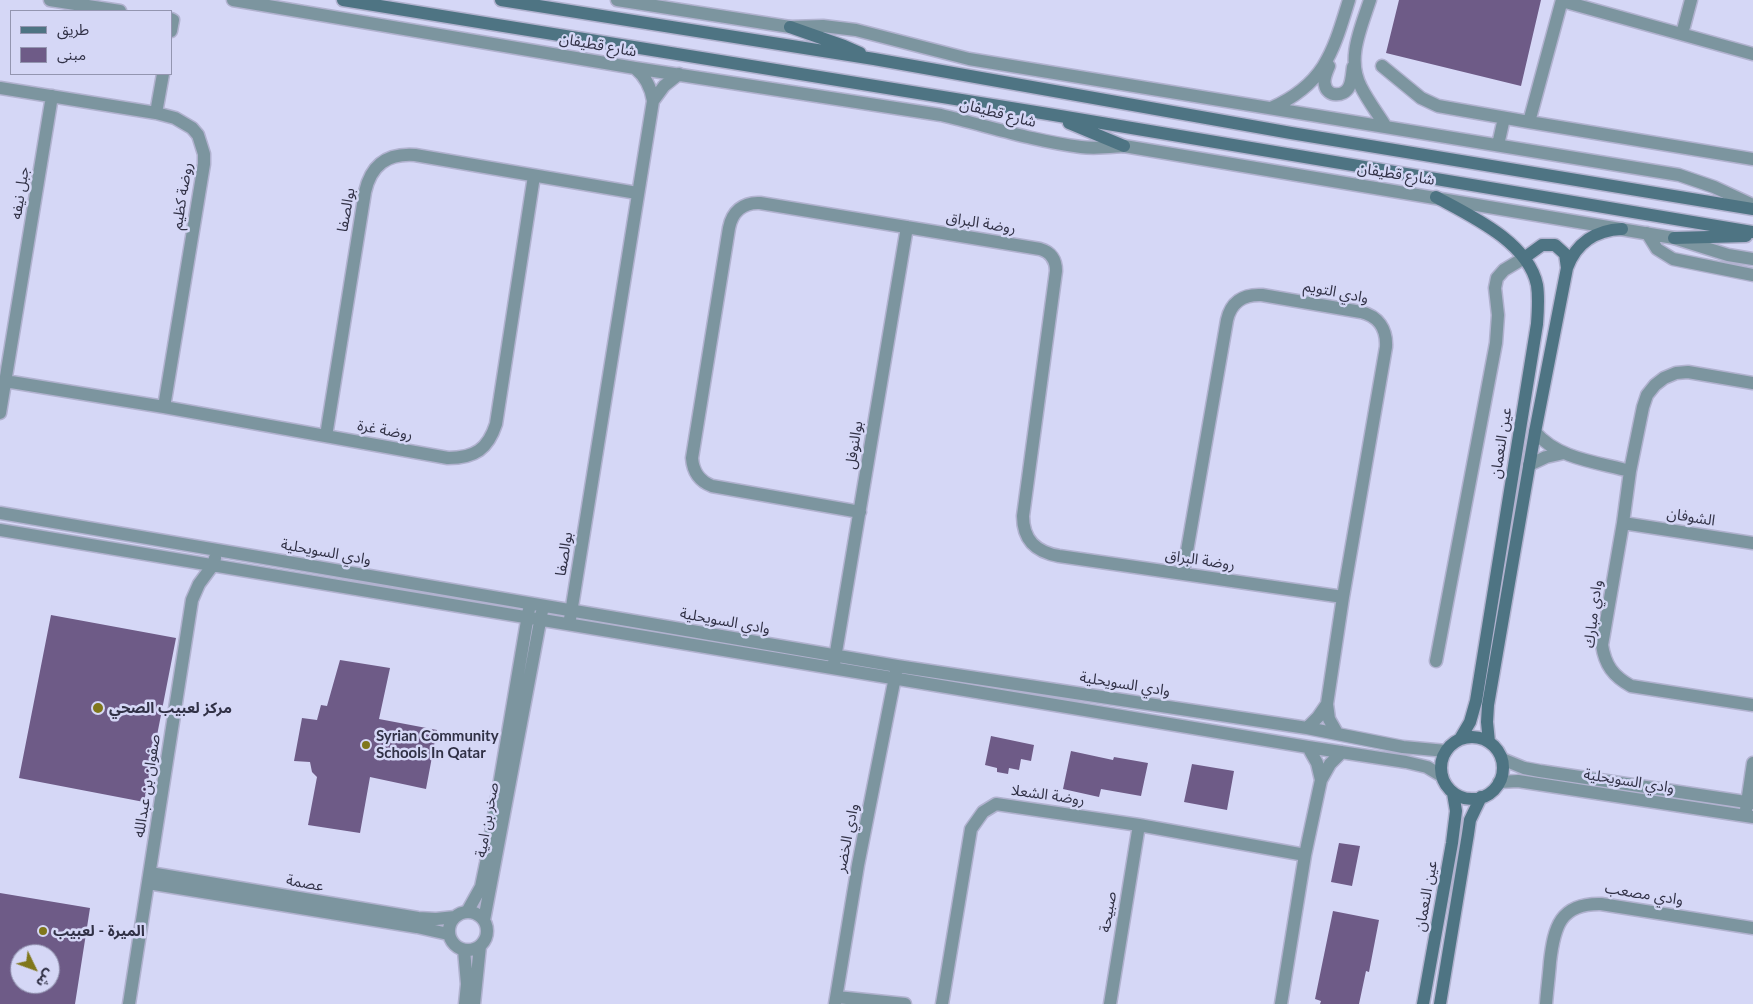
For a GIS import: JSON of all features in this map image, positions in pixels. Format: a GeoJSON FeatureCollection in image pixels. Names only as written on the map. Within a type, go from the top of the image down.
{"type":"FeatureCollection","features":[{"type":"Feature","properties":{"kind":"street"},"geometry":{"type":"LineString","coordinates":[[50,0],[114,10]]}},
{"type":"Feature","properties":{"kind":"street","name":"شارع قطيفان"},"geometry":{"type":"LineString","coordinates":[[233,0],[635,68],[941,115],[1035,139],[1082,147],[1124,146],[1436,197],[1674,238],[1728,256],[1753,259]]}},
{"type":"Feature","properties":{"kind":"street","name":"شارع قطيفان"},"geometry":{"type":"LineString","coordinates":[[343,0],[1048,114],[1753,232]]}},
{"type":"Feature","properties":{"kind":"street","name":"شارع قطيفان"},"geometry":{"type":"LineString","coordinates":[[501,0],[874,59],[1281,132],[1753,209]]}},
{"type":"Feature","properties":{"kind":"street"},"geometry":{"type":"LineString","coordinates":[[617,0],[790,27],[874,59]]}},
{"type":"Feature","properties":{"kind":"street"},"geometry":{"type":"LineString","coordinates":[[1349,0],[1324,79],[1327,90],[1330,93],[1341,94],[1349,88],[1356,43],[1370,0]]}},
{"type":"Feature","properties":{"kind":"street"},"geometry":{"type":"LineString","coordinates":[[1528,122],[1562,0],[1753,54]]}},
{"type":"Feature","properties":{"kind":"street"},"geometry":{"type":"LineString","coordinates":[[1682,34],[1691,0]]}},
{"type":"Feature","properties":{"kind":"street"},"geometry":{"type":"LineString","coordinates":[[790,27],[823,26],[856,30],[970,59],[1684,176],[1714,186],[1753,205]]}},
{"type":"Feature","properties":{"kind":"street"},"geometry":{"type":"LineString","coordinates":[[1270,108],[1284,102],[1310,83],[1329,58],[1336,44]]}},
{"type":"Feature","properties":{"kind":"street"},"geometry":{"type":"LineString","coordinates":[[1354,61],[1361,87],[1386,127]]}},
{"type":"Feature","properties":{"kind":"street"},"geometry":{"type":"LineString","coordinates":[[1382,66],[1421,98],[1448,108],[1753,159]]}},
{"type":"Feature","properties":{"kind":"street","name":"بوالصفا"},"geometry":{"type":"LineString","coordinates":[[569,624],[653,101],[646,79],[635,68]]}},
{"type":"Feature","properties":{"kind":"street"},"geometry":{"type":"LineString","coordinates":[[653,101],[664,86],[679,74]]}},
{"type":"Feature","properties":{"kind":"street"},"geometry":{"type":"LineString","coordinates":[[156,113],[163,75]]}},
{"type":"Feature","properties":{"kind":"street","name":"روضة كظيم"},"geometry":{"type":"LineString","coordinates":[[0,88],[156,113],[175,118],[192,128],[198,135],[204,154],[204,164],[164,407]]}},
{"type":"Feature","properties":{"kind":"street","name":"جبل نيفه"},"geometry":{"type":"LineString","coordinates":[[0,414],[52,96]]}},
{"type":"Feature","properties":{"kind":"street"},"geometry":{"type":"LineString","coordinates":[[1048,114],[1124,146]]}},
{"type":"Feature","properties":{"kind":"street"},"geometry":{"type":"LineString","coordinates":[[1498,145],[1504,118]]}},
{"type":"Feature","properties":{"kind":"street","name":"بوالصفا"},"geometry":{"type":"LineString","coordinates":[[326,436],[365,192],[374,170],[382,162],[404,154],[637,193]]}},
{"type":"Feature","properties":{"kind":"street","name":"روضة غرة"},"geometry":{"type":"LineString","coordinates":[[5,381],[164,407],[448,458],[461,458],[474,454],[485,447],[492,436],[496,424],[534,176]]}},
{"type":"Feature","properties":{"kind":"street","name":"عين النعمان"},"geometry":{"type":"LineString","coordinates":[[1436,197],[1493,230],[1524,258],[1532,270],[1537,284],[1538,297],[1537,324],[1476,701],[1470,722],[1460,739]]}},
{"type":"Feature","properties":{"kind":"street","name":"روضة البراق"},"geometry":{"type":"LineString","coordinates":[[860,512],[712,486],[699,479],[695,473],[692,458],[729,228],[733,216],[747,204],[753,202],[1040,249],[1049,253],[1055,261],[1056,270],[1023,516],[1023,527],[1030,542],[1043,552],[1051,555],[1343,597]]}},
{"type":"Feature","properties":{"kind":"street","name":"بوالنوفل"},"geometry":{"type":"LineString","coordinates":[[834,662],[907,227]]}},
{"type":"Feature","properties":{"kind":"street","name":"عين النعمان"},"geometry":{"type":"LineString","coordinates":[[1490,742],[1487,722],[1488,705],[1529,465],[1567,268],[1576,250],[1592,236],[1622,229]]}},
{"type":"Feature","properties":{"kind":"street"},"geometry":{"type":"LineString","coordinates":[[1647,233],[1657,249],[1673,259],[1753,275]]}},
{"type":"Feature","properties":{"kind":"street"},"geometry":{"type":"LineString","coordinates":[[1674,238],[1753,236]]}},
{"type":"Feature","properties":{"kind":"street"},"geometry":{"type":"LineString","coordinates":[[1436,662],[1498,329],[1495,283],[1500,274],[1542,245],[1555,245],[1565,254],[1567,268]]}},
{"type":"Feature","properties":{"kind":"street","name":"وادي التويم"},"geometry":{"type":"LineString","coordinates":[[1183,574],[1229,313],[1233,306],[1246,296],[1262,295],[1367,314],[1379,321],[1386,333],[1386,347],[1343,597],[1327,704],[1329,719],[1337,733]]}},
{"type":"Feature","properties":{"kind":"street","name":"وادي مبارك"},"geometry":{"type":"LineString","coordinates":[[1753,383],[1688,372],[1676,373],[1664,378],[1651,390],[1643,407],[1630,471],[1602,645],[1604,658],[1610,670],[1619,680],[1631,686],[1753,705]]}},
{"type":"Feature","properties":{"kind":"street"},"geometry":{"type":"LineString","coordinates":[[1535,432],[1548,445],[1564,453],[1630,471]]}},
{"type":"Feature","properties":{"kind":"street"},"geometry":{"type":"LineString","coordinates":[[1529,465],[1546,457],[1564,453]]}},
{"type":"Feature","properties":{"kind":"street","name":"وادي السويحلية"},"geometry":{"type":"LineString","coordinates":[[0,513],[216,550],[535,612],[569,624],[896,672],[1308,747],[1412,763],[1427,767],[1442,776]]}},
{"type":"Feature","properties":{"kind":"street","name":"الشوفان"},"geometry":{"type":"LineString","coordinates":[[1623,523],[1753,543]]}},
{"type":"Feature","properties":{"kind":"street","name":"وادي السويحلية"},"geometry":{"type":"LineString","coordinates":[[0,530],[213,565],[535,612],[571,611],[834,662]]}},
{"type":"Feature","properties":{"kind":"street","name":"صفوان بن عبدالله"},"geometry":{"type":"LineString","coordinates":[[129,1004],[192,600],[199,584],[213,565],[216,550]]}},
{"type":"Feature","properties":{"kind":"street","name":"صخر بن امية"},"geometry":{"type":"LineString","coordinates":[[468,912],[480,887],[485,869],[535,612]]}},
{"type":"Feature","properties":{"kind":"street","name":"صخر بن امية"},"geometry":{"type":"LineString","coordinates":[[484,920],[535,612]]}},
{"type":"Feature","properties":{"kind":"street","name":"وادي السويحلية"},"geometry":{"type":"LineString","coordinates":[[896,672],[1307,728],[1403,747],[1446,751]]}},
{"type":"Feature","properties":{"kind":"street","name":"وادي الخضر"},"geometry":{"type":"LineString","coordinates":[[836,1000],[858,865],[896,672]]}},
{"type":"Feature","properties":{"kind":"street","name":"وادي التويم"},"geometry":{"type":"LineString","coordinates":[[1307,728],[1327,704]]}},
{"type":"Feature","properties":{"kind":"street"},"geometry":{"type":"LineString","coordinates":[[1475,737],[1490,742],[1502,760],[1500,782],[1495,788],[1481,797],[1470,799],[1453,793],[1444,782],[1442,776],[1441,763],[1446,751],[1460,739],[1475,737]]}},
{"type":"Feature","properties":{"kind":"street"},"geometry":{"type":"LineString","coordinates":[[1308,747],[1317,763],[1321,780]]}},
{"type":"Feature","properties":{"kind":"street"},"geometry":{"type":"LineString","coordinates":[[1282,1004],[1305,855],[1321,780],[1330,764],[1342,752]]}},
{"type":"Feature","properties":{"kind":"street","name":"وادي السويحلية"},"geometry":{"type":"LineString","coordinates":[[1502,760],[1524,768],[1540,771],[1750,803]]}},
{"type":"Feature","properties":{"kind":"street"},"geometry":{"type":"LineString","coordinates":[[1749,816],[1753,763]]}},
{"type":"Feature","properties":{"kind":"street","name":"وادي السويحلية"},"geometry":{"type":"LineString","coordinates":[[1500,782],[1518,781],[1749,816]]}},
{"type":"Feature","properties":{"kind":"street","name":"عين النعمان"},"geometry":{"type":"LineString","coordinates":[[1423,1004],[1455,822],[1456,811],[1453,793]]}},
{"type":"Feature","properties":{"kind":"street","name":"عين النعمان"},"geometry":{"type":"LineString","coordinates":[[1440,1004],[1470,820],[1481,797]]}},
{"type":"Feature","properties":{"kind":"street","name":"روضة الشعلا"},"geometry":{"type":"LineString","coordinates":[[942,1004],[971,829],[983,812],[996,804],[1139,825],[1305,855]]}},
{"type":"Feature","properties":{"kind":"street","name":"صبيحة"},"geometry":{"type":"LineString","coordinates":[[1110,1004],[1139,825]]}},
{"type":"Feature","properties":{"kind":"street","name":"عصمة"},"geometry":{"type":"LineString","coordinates":[[149,878],[418,918],[455,917]]}},
{"type":"Feature","properties":{"kind":"street","name":"عصمة"},"geometry":{"type":"LineString","coordinates":[[149,878],[448,934]]}},
{"type":"Feature","properties":{"kind":"street","name":"وادي مصعب"},"geometry":{"type":"LineString","coordinates":[[1546,1004],[1553,937],[1565,915],[1576,907],[1600,904],[1753,928]]}},
{"type":"Feature","properties":{"kind":"street"},"geometry":{"type":"LineString","coordinates":[[468,912],[477,914],[484,920],[487,931],[486,937],[480,946],[475,949],[464,950],[453,945],[448,934],[451,922],[455,917],[468,912]]}},
{"type":"Feature","properties":{"kind":"street"},"geometry":{"type":"LineString","coordinates":[[474,1004],[480,946]]}},
{"type":"Feature","properties":{"kind":"street"},"geometry":{"type":"LineString","coordinates":[[464,950],[467,984],[464,1004]]}},
{"type":"Feature","properties":{"kind":"street"},"geometry":{"type":"LineString","coordinates":[[836,1000],[905,1004]]}},
{"type":"Feature","properties":{"kind":"building"},"geometry":{"type":"Polygon","coordinates":[[[1399,0],[1541,0],[1521,86],[1386,53],[1399,0]]]}},
{"type":"Feature","properties":{"kind":"building","name":"مركز لعبيب الصحي"},"geometry":{"type":"Polygon","coordinates":[[[51,615],[176,638],[144,802],[19,778],[51,615]]]}},
{"type":"Feature","properties":{"kind":"building","name":"Syrian Community Schools In Qatar"},"geometry":{"type":"Polygon","coordinates":[[[340,660],[390,668],[379,719],[437,730],[426,789],[370,777],[360,833],[308,825],[317,777],[312,772],[310,762],[294,761],[302,718],[317,720],[321,705],[327,706],[340,660]]]}},
{"type":"Feature","properties":{"kind":"building"},"geometry":{"type":"Polygon","coordinates":[[[991,736],[1034,745],[1031,761],[1021,759],[1019,770],[1009,768],[1008,774],[997,772],[997,768],[985,765],[991,736]]]}},
{"type":"Feature","properties":{"kind":"building"},"geometry":{"type":"Polygon","coordinates":[[[1071,751],[1113,760],[1114,757],[1148,763],[1141,796],[1101,789],[1099,797],[1063,789],[1071,751]]]}},
{"type":"Feature","properties":{"kind":"building"},"geometry":{"type":"Polygon","coordinates":[[[1192,764],[1234,771],[1227,810],[1184,802],[1192,764]]]}},
{"type":"Feature","properties":{"kind":"building"},"geometry":{"type":"Polygon","coordinates":[[[1339,843],[1360,846],[1352,886],[1331,882],[1339,843]]]}},
{"type":"Feature","properties":{"kind":"building","name":"الميرة - لعبيب"},"geometry":{"type":"Polygon","coordinates":[[[0,893],[90,908],[75,1004],[0,1004],[0,893]]]}},
{"type":"Feature","properties":{"kind":"building"},"geometry":{"type":"Polygon","coordinates":[[[1333,911],[1379,920],[1369,972],[1366,971],[1359,1004],[1320,1004],[1321,1001],[1315,999],[1333,911]]]}},
{"type":"Feature","properties":{"kind":"place","name":"مركز لعبيب الصحي"},"geometry":{"type":"Point","coordinates":[98,708]}},
{"type":"Feature","properties":{"kind":"place","name":"Syrian Community Schools In Qatar"},"geometry":{"type":"Point","coordinates":[366,745]}},
{"type":"Feature","properties":{"kind":"place","name":"الميرة - لعبيب"},"geometry":{"type":"Point","coordinates":[43,931]}}]}
